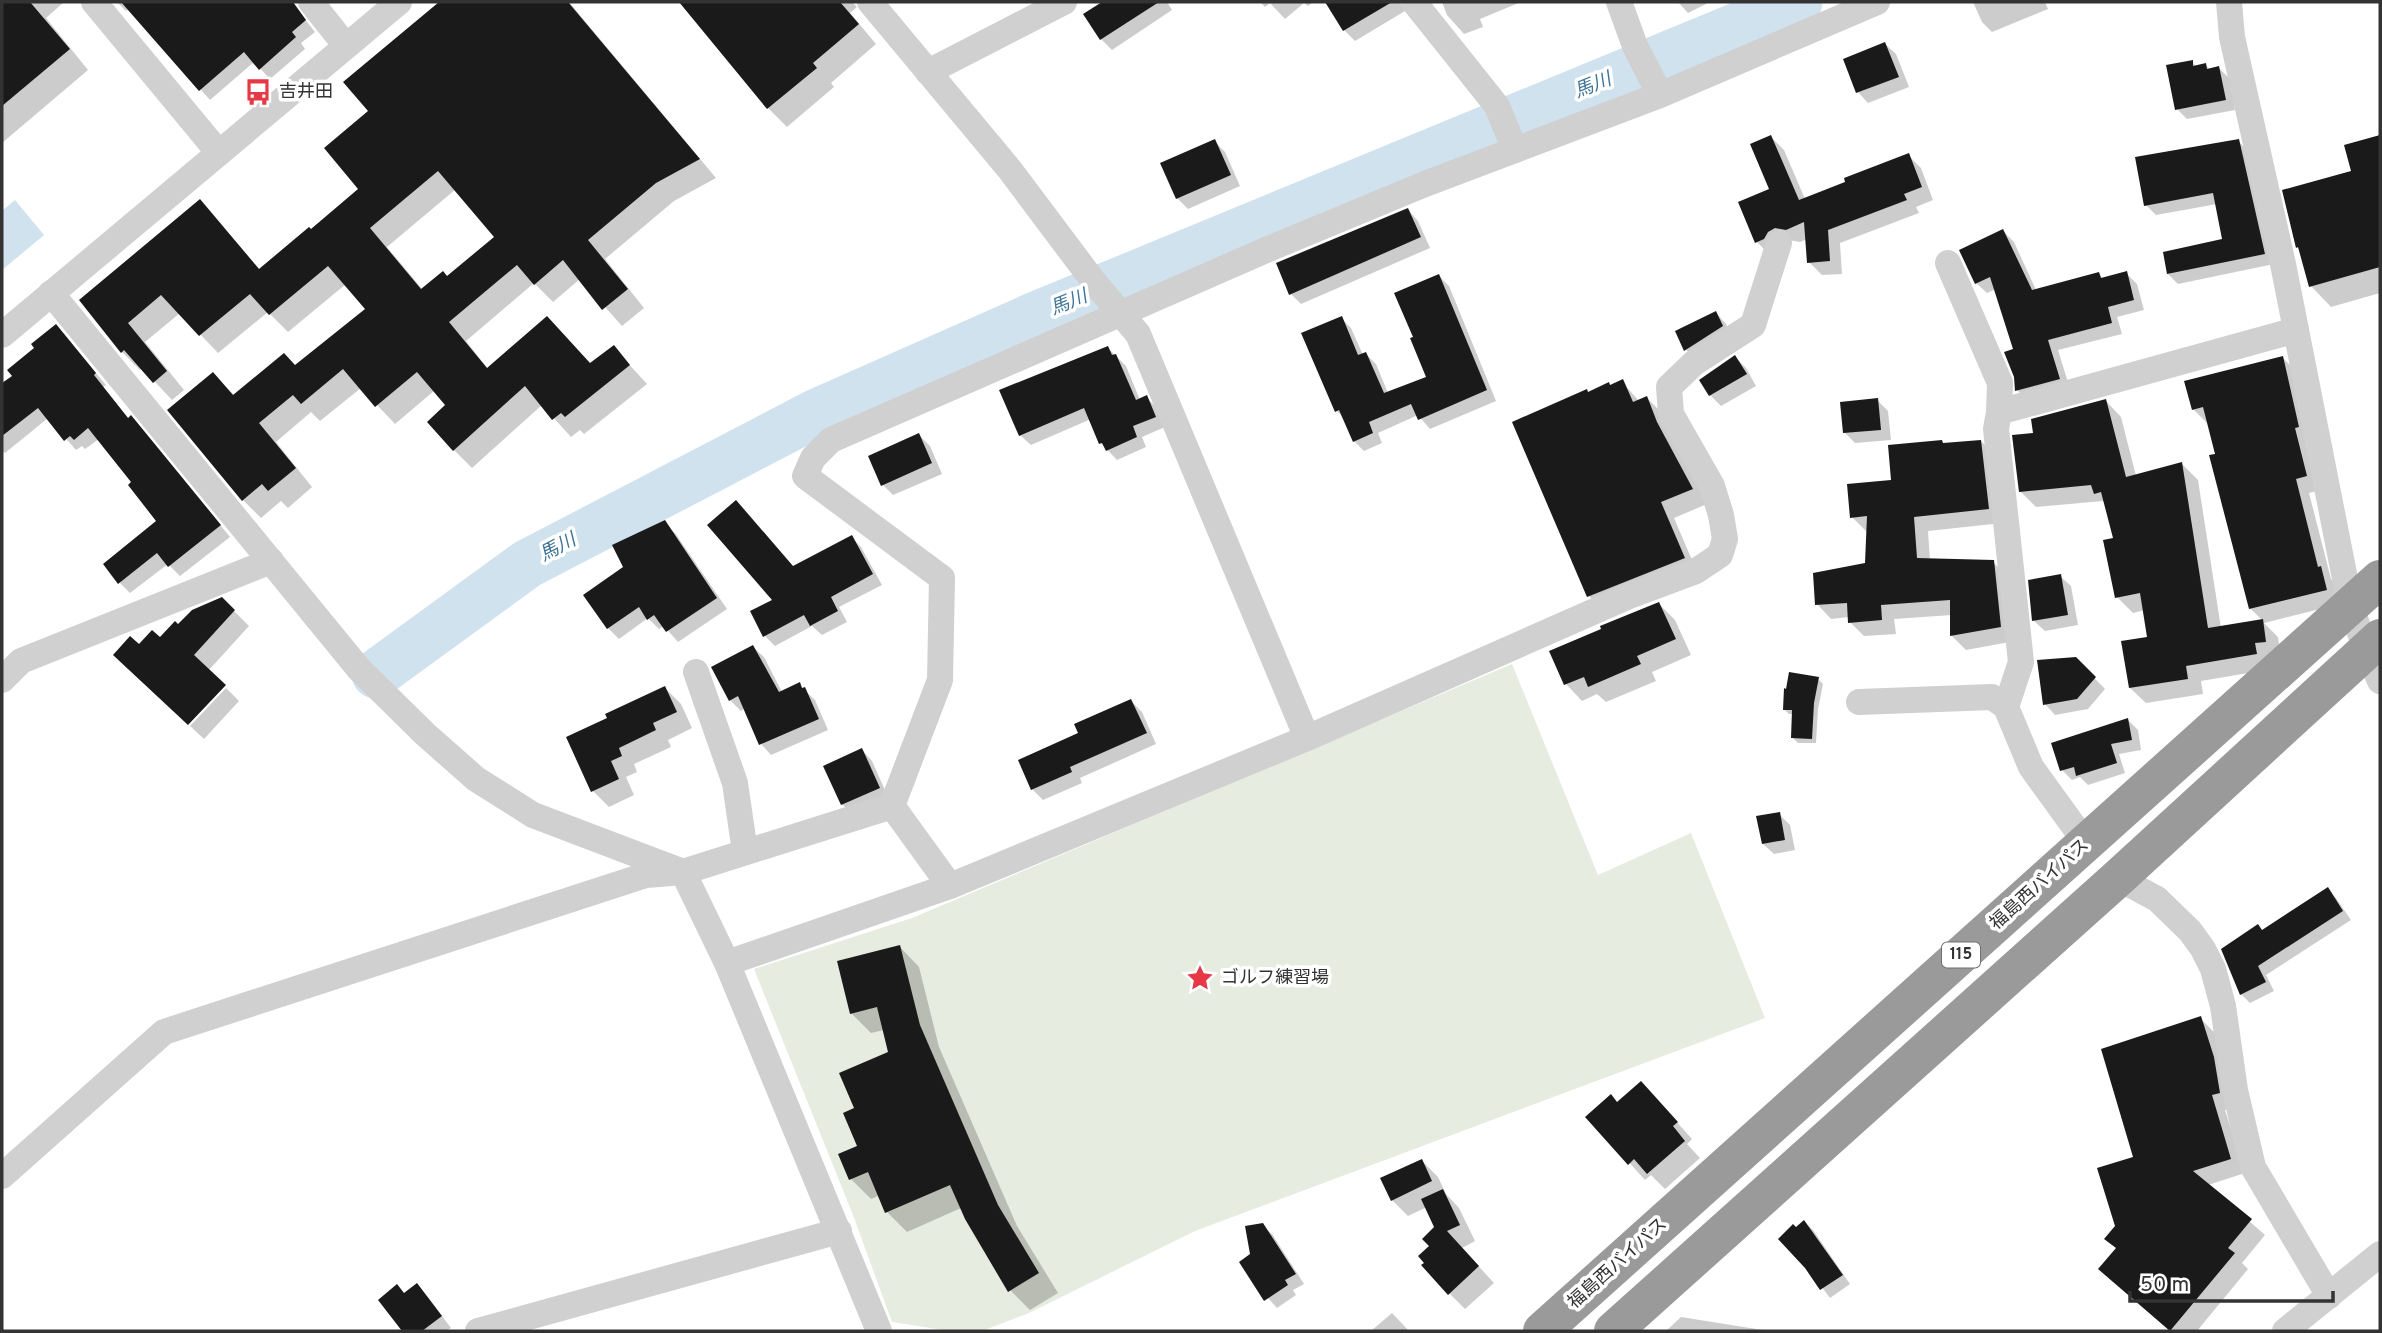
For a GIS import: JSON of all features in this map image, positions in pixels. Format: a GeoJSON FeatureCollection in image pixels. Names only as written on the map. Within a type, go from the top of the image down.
{"type":"FeatureCollection","features":[{"type":"Feature","properties":{"kind":"highway","name":"福島西バイパス"},"geometry":{"type":"LineString","coordinates":[[1542,1331],[2380,579]]}},
{"type":"Feature","properties":{"kind":"highway","name":"115"},"geometry":{"type":"LineString","coordinates":[[1614,1331],[2118,877],[2375,656]]}},
{"type":"Feature","properties":{"kind":"street"},"geometry":{"type":"LineString","coordinates":[[94,2],[219,153]]}},
{"type":"Feature","properties":{"kind":"street"},"geometry":{"type":"LineString","coordinates":[[311,2],[346,46]]}},
{"type":"Feature","properties":{"kind":"street"},"geometry":{"type":"LineString","coordinates":[[2,335],[399,2]]}},
{"type":"Feature","properties":{"kind":"street"},"geometry":{"type":"LineString","coordinates":[[870,2],[1010,170],[1094,282],[1138,334],[1307,738]]}},
{"type":"Feature","properties":{"kind":"street"},"geometry":{"type":"LineString","coordinates":[[928,72],[1063,2]]}},
{"type":"Feature","properties":{"kind":"street"},"geometry":{"type":"LineString","coordinates":[[1414,2],[1497,106],[1512,141]]}},
{"type":"Feature","properties":{"kind":"street"},"geometry":{"type":"LineString","coordinates":[[1619,2],[1635,47],[1656,89]]}},
{"type":"Feature","properties":{"kind":"street"},"geometry":{"type":"LineString","coordinates":[[892,806],[940,680],[942,578],[805,476],[813,458],[831,440],[1116,309],[1425,184],[1512,141],[1656,89],[1877,2]]}},
{"type":"Feature","properties":{"kind":"street"},"geometry":{"type":"LineString","coordinates":[[2229,2],[2232,37],[2350,604],[2375,656]]}},
{"type":"Feature","properties":{"kind":"street"},"geometry":{"type":"LineString","coordinates":[[726,963],[950,886],[1307,738],[1629,596],[1696,571],[1720,555],[1725,539],[1721,515],[1706,474],[1671,414],[1669,387],[1694,363],[1753,325],[1779,243]]}},
{"type":"Feature","properties":{"kind":"street"},"geometry":{"type":"LineString","coordinates":[[1948,263],[2000,383],[1996,429],[2021,662],[2006,707]]}},
{"type":"Feature","properties":{"kind":"street"},"geometry":{"type":"LineString","coordinates":[[51,293],[359,669],[425,734],[476,779],[533,815],[683,872],[726,963],[880,1331]]}},
{"type":"Feature","properties":{"kind":"street"},"geometry":{"type":"LineString","coordinates":[[1999,412],[2295,330]]}},
{"type":"Feature","properties":{"kind":"street"},"geometry":{"type":"LineString","coordinates":[[2,680],[21,661],[271,561]]}},
{"type":"Feature","properties":{"kind":"street"},"geometry":{"type":"LineString","coordinates":[[696,672],[735,783],[745,852]]}},
{"type":"Feature","properties":{"kind":"street"},"geometry":{"type":"LineString","coordinates":[[1859,702],[1992,697],[2006,707],[2031,767],[2086,843]]}},
{"type":"Feature","properties":{"kind":"street"},"geometry":{"type":"LineString","coordinates":[[2,1176],[164,1032],[646,875],[683,872],[892,806]]}},
{"type":"Feature","properties":{"kind":"street"},"geometry":{"type":"LineString","coordinates":[[892,806],[950,886]]}},
{"type":"Feature","properties":{"kind":"street"},"geometry":{"type":"LineString","coordinates":[[2118,877],[2157,899],[2190,931],[2203,949],[2213,969],[2223,1006],[2235,1090],[2253,1167],[2329,1296]]}},
{"type":"Feature","properties":{"kind":"street"},"geometry":{"type":"LineString","coordinates":[[478,1331],[838,1231]]}},
{"type":"Feature","properties":{"kind":"street"},"geometry":{"type":"LineString","coordinates":[[2285,1331],[2380,1254]]}},
{"type":"Feature","properties":{"kind":"shaded area"},"geometry":{"type":"Polygon","coordinates":[[[1512,664],[1598,875],[1691,833],[1765,1018],[1195,1231],[1029,1313],[982,1331],[950,1331],[892,1322],[853,1215],[754,969],[912,918],[1512,664]]]}},
{"type":"Feature","properties":{"kind":"water"},"geometry":{"type":"Polygon","coordinates":[[[15,200],[44,235],[2,270],[2,211],[15,200]]]}},
{"type":"Feature","properties":{"kind":"building"},"geometry":{"type":"Polygon","coordinates":[[[2,2],[30,2],[70,49],[2,106],[2,2]]]}},
{"type":"Feature","properties":{"kind":"building"},"geometry":{"type":"Polygon","coordinates":[[[121,2],[293,2],[306,20],[292,32],[296,37],[259,70],[244,52],[199,91],[121,2]]]}},
{"type":"Feature","properties":{"kind":"building"},"geometry":{"type":"Polygon","coordinates":[[[439,2],[568,2],[700,159],[656,183],[588,240],[628,289],[602,310],[563,260],[534,285],[517,265],[449,322],[487,368],[547,316],[590,363],[614,345],[630,365],[565,417],[561,413],[552,420],[525,386],[453,451],[427,422],[445,405],[417,372],[375,407],[343,369],[301,404],[293,395],[259,423],[296,468],[268,491],[262,484],[242,501],[167,410],[213,372],[233,395],[284,353],[295,365],[365,309],[328,266],[269,315],[250,294],[199,336],[161,295],[128,323],[167,371],[153,383],[124,350],[121,353],[79,300],[200,199],[259,269],[309,227],[311,229],[358,189],[324,148],[368,111],[343,82],[439,2]],[[438,171],[370,228],[421,289],[443,271],[447,276],[494,237],[438,171]]]}},
{"type":"Feature","properties":{"kind":"building"},"geometry":{"type":"Polygon","coordinates":[[[679,2],[840,2],[859,24],[813,63],[817,68],[767,109],[679,2]]]}},
{"type":"Feature","properties":{"kind":"building"},"geometry":{"type":"Polygon","coordinates":[[[1102,2],[1159,2],[1100,40],[1083,14],[1102,2]]]}},
{"type":"Feature","properties":{"kind":"building"},"geometry":{"type":"Polygon","coordinates":[[[1325,2],[1392,2],[1343,31],[1325,2]]]}},
{"type":"Feature","properties":{"kind":"building"},"geometry":{"type":"Polygon","coordinates":[[[1885,42],[1899,77],[1856,93],[1843,59],[1885,42]]]}},
{"type":"Feature","properties":{"kind":"building"},"geometry":{"type":"Polygon","coordinates":[[[2193,60],[2193,66],[2206,63],[2207,69],[2219,66],[2226,100],[2175,110],[2166,65],[2193,60]]]}},
{"type":"Feature","properties":{"kind":"building"},"geometry":{"type":"Polygon","coordinates":[[[1771,135],[1799,200],[1845,182],[1844,178],[1909,153],[1922,187],[1904,194],[1907,200],[1828,230],[1830,261],[1807,263],[1804,222],[1786,230],[1775,228],[1768,232],[1764,239],[1755,243],[1738,202],[1769,189],[1750,144],[1771,135]]]}},
{"type":"Feature","properties":{"kind":"building"},"geometry":{"type":"Polygon","coordinates":[[[2380,135],[2380,267],[2309,287],[2282,190],[2351,171],[2344,145],[2380,135]]]}},
{"type":"Feature","properties":{"kind":"building"},"geometry":{"type":"Polygon","coordinates":[[[1215,139],[1231,175],[1176,199],[1160,163],[1215,139]]]}},
{"type":"Feature","properties":{"kind":"building"},"geometry":{"type":"Polygon","coordinates":[[[2239,139],[2265,254],[2167,274],[2163,252],[2222,239],[2213,193],[2144,206],[2135,157],[2239,139]]]}},
{"type":"Feature","properties":{"kind":"building"},"geometry":{"type":"Polygon","coordinates":[[[1408,208],[1421,237],[1289,295],[1276,263],[1408,208]]]}},
{"type":"Feature","properties":{"kind":"building"},"geometry":{"type":"Polygon","coordinates":[[[2003,229],[2032,290],[2099,272],[2101,278],[2127,271],[2134,300],[2108,307],[2112,323],[2048,340],[2060,379],[2015,391],[2014,377],[2004,352],[2013,349],[1990,277],[1975,284],[1959,250],[2003,229]]]}},
{"type":"Feature","properties":{"kind":"building"},"geometry":{"type":"Polygon","coordinates":[[[1439,274],[1487,390],[1418,420],[1411,404],[1369,422],[1373,433],[1353,442],[1339,410],[1335,412],[1301,333],[1342,316],[1358,355],[1366,352],[1384,393],[1426,377],[1394,293],[1439,274]]]}},
{"type":"Feature","properties":{"kind":"building"},"geometry":{"type":"Polygon","coordinates":[[[1716,311],[1723,326],[1684,351],[1675,331],[1716,311]]]}},
{"type":"Feature","properties":{"kind":"building"},"geometry":{"type":"Polygon","coordinates":[[[56,324],[128,418],[131,415],[221,525],[168,567],[157,553],[118,584],[103,564],[156,521],[128,485],[131,482],[88,428],[74,440],[70,436],[64,441],[38,408],[2,436],[2,383],[12,376],[7,370],[34,348],[31,344],[56,324]]]}},
{"type":"Feature","properties":{"kind":"building"},"geometry":{"type":"Polygon","coordinates":[[[1108,346],[1112,355],[1116,354],[1136,400],[1147,395],[1156,417],[1133,426],[1137,437],[1106,451],[1102,443],[1099,444],[1084,408],[1019,436],[999,390],[1108,346]]]}},
{"type":"Feature","properties":{"kind":"building"},"geometry":{"type":"Polygon","coordinates":[[[1735,355],[1747,374],[1709,396],[1699,380],[1735,355]]]}},
{"type":"Feature","properties":{"kind":"building"},"geometry":{"type":"Polygon","coordinates":[[[2283,356],[2299,427],[2295,428],[2307,476],[2296,479],[2318,567],[2321,566],[2327,590],[2249,609],[2209,455],[2215,454],[2203,407],[2192,410],[2184,381],[2283,356]]]}},
{"type":"Feature","properties":{"kind":"building"},"geometry":{"type":"Polygon","coordinates":[[[1623,379],[1633,402],[1647,396],[1657,422],[1693,489],[1661,502],[1685,558],[1587,597],[1512,422],[1587,389],[1588,392],[1623,379]]]}},
{"type":"Feature","properties":{"kind":"building"},"geometry":{"type":"Polygon","coordinates":[[[1878,398],[1881,430],[1843,433],[1840,402],[1878,398]]]}},
{"type":"Feature","properties":{"kind":"building"},"geometry":{"type":"Polygon","coordinates":[[[2106,399],[2126,477],[2182,462],[2208,628],[2263,619],[2266,642],[2255,643],[2257,654],[2186,666],[2188,679],[2129,688],[2121,641],[2147,637],[2140,593],[2115,598],[2103,540],[2113,538],[2101,492],[2094,494],[2091,485],[2019,492],[2012,435],[2033,433],[2031,419],[2106,399]]]}},
{"type":"Feature","properties":{"kind":"building"},"geometry":{"type":"Polygon","coordinates":[[[919,433],[932,463],[881,486],[868,456],[919,433]]]}},
{"type":"Feature","properties":{"kind":"building"},"geometry":{"type":"Polygon","coordinates":[[[1942,440],[1943,443],[1981,440],[1989,509],[1914,517],[1917,558],[1994,560],[2001,627],[1950,636],[1950,600],[1881,605],[1882,620],[1848,623],[1847,603],[1815,605],[1813,573],[1865,563],[1867,516],[1850,518],[1847,484],[1891,480],[1888,445],[1942,440]]]}},
{"type":"Feature","properties":{"kind":"building"},"geometry":{"type":"Polygon","coordinates":[[[736,500],[793,566],[852,535],[873,574],[831,597],[838,611],[810,626],[804,615],[763,637],[750,611],[772,600],[707,525],[736,500]]]}},
{"type":"Feature","properties":{"kind":"building"},"geometry":{"type":"Polygon","coordinates":[[[665,520],[717,598],[666,632],[654,615],[647,620],[639,607],[607,629],[583,595],[623,567],[612,545],[665,520]]]}},
{"type":"Feature","properties":{"kind":"building"},"geometry":{"type":"Polygon","coordinates":[[[2061,574],[2068,615],[2032,621],[2028,580],[2061,574]]]}},
{"type":"Feature","properties":{"kind":"building"},"geometry":{"type":"Polygon","coordinates":[[[222,597],[235,610],[194,655],[226,685],[188,725],[113,655],[130,636],[139,644],[152,630],[160,637],[175,621],[178,624],[192,610],[222,597]]]}},
{"type":"Feature","properties":{"kind":"building"},"geometry":{"type":"Polygon","coordinates":[[[1659,602],[1676,639],[1637,656],[1641,664],[1588,687],[1584,677],[1564,685],[1549,651],[1659,602]]]}},
{"type":"Feature","properties":{"kind":"building"},"geometry":{"type":"Polygon","coordinates":[[[753,645],[779,692],[800,682],[802,688],[805,687],[819,719],[759,745],[738,696],[729,701],[711,667],[753,645]]]}},
{"type":"Feature","properties":{"kind":"building"},"geometry":{"type":"Polygon","coordinates":[[[2076,657],[2096,677],[2077,699],[2043,705],[2037,660],[2076,657]]]}},
{"type":"Feature","properties":{"kind":"building"},"geometry":{"type":"Polygon","coordinates":[[[1789,672],[1819,677],[1812,739],[1791,738],[1792,710],[1783,710],[1784,688],[1786,689],[1789,672]]]}},
{"type":"Feature","properties":{"kind":"building"},"geometry":{"type":"Polygon","coordinates":[[[665,686],[677,712],[653,723],[656,730],[619,748],[622,756],[611,761],[619,779],[591,792],[566,737],[607,718],[605,714],[665,686]]]}},
{"type":"Feature","properties":{"kind":"building"},"geometry":{"type":"Polygon","coordinates":[[[1131,699],[1147,733],[1070,767],[1072,772],[1031,790],[1018,760],[1078,733],[1074,724],[1131,699]]]}},
{"type":"Feature","properties":{"kind":"building"},"geometry":{"type":"Polygon","coordinates":[[[2128,718],[2132,740],[2111,744],[2117,763],[2076,776],[2074,767],[2060,771],[2051,743],[2128,718]]]}},
{"type":"Feature","properties":{"kind":"building"},"geometry":{"type":"Polygon","coordinates":[[[862,748],[880,788],[841,805],[823,766],[862,748]]]}},
{"type":"Feature","properties":{"kind":"building"},"geometry":{"type":"Polygon","coordinates":[[[1780,812],[1785,840],[1762,844],[1756,816],[1780,812]]]}},
{"type":"Feature","properties":{"kind":"building"},"geometry":{"type":"Polygon","coordinates":[[[2328,887],[2343,911],[2258,966],[2266,982],[2240,995],[2221,949],[2258,924],[2262,930],[2328,887]]]}},
{"type":"Feature","properties":{"kind":"building"},"geometry":{"type":"Polygon","coordinates":[[[900,945],[920,1025],[998,1205],[1039,1273],[1008,1292],[965,1219],[950,1185],[885,1213],[868,1172],[849,1180],[838,1154],[857,1146],[843,1113],[854,1108],[839,1073],[888,1052],[877,1007],[850,1014],[837,961],[900,945]]]}},
{"type":"Feature","properties":{"kind":"building"},"geometry":{"type":"Polygon","coordinates":[[[2201,1016],[2214,1057],[2220,1093],[2212,1095],[2231,1159],[2193,1171],[2252,1219],[2228,1248],[2235,1253],[2170,1331],[2098,1269],[2116,1248],[2104,1239],[2115,1226],[2097,1168],[2133,1157],[2101,1049],[2201,1016]]]}},
{"type":"Feature","properties":{"kind":"building"},"geometry":{"type":"Polygon","coordinates":[[[1641,1081],[1678,1122],[1673,1126],[1685,1141],[1647,1174],[1634,1159],[1628,1165],[1585,1117],[1611,1094],[1617,1102],[1641,1081]]]}},
{"type":"Feature","properties":{"kind":"building"},"geometry":{"type":"Polygon","coordinates":[[[1422,1159],[1432,1181],[1391,1201],[1380,1178],[1422,1159]]]}},
{"type":"Feature","properties":{"kind":"building"},"geometry":{"type":"Polygon","coordinates":[[[1443,1189],[1460,1225],[1447,1231],[1479,1266],[1448,1295],[1421,1265],[1424,1263],[1418,1256],[1429,1246],[1422,1239],[1434,1227],[1421,1199],[1443,1189]]]}},
{"type":"Feature","properties":{"kind":"building"},"geometry":{"type":"Polygon","coordinates":[[[1804,1220],[1843,1275],[1820,1290],[1805,1268],[1778,1239],[1793,1224],[1796,1227],[1804,1220]]]}},
{"type":"Feature","properties":{"kind":"building"},"geometry":{"type":"Polygon","coordinates":[[[1263,1223],[1296,1274],[1285,1280],[1288,1285],[1264,1301],[1239,1262],[1250,1254],[1245,1226],[1263,1223]]]}},
{"type":"Feature","properties":{"kind":"building"},"geometry":{"type":"Polygon","coordinates":[[[417,1283],[442,1316],[422,1331],[402,1331],[378,1300],[397,1284],[404,1293],[417,1283]]]}},
{"type":"Feature","properties":{"kind":"waterway","name":"馬川"},"geometry":{"type":"LineString","coordinates":[[376,674],[527,564],[815,414],[1036,316],[1798,2]]}},
{"type":"Feature","properties":{"kind":"place","name":"吉井田"},"geometry":{"type":"Point","coordinates":[258,92]}},
{"type":"Feature","properties":{"kind":"place","name":"ゴルフ練習場"},"geometry":{"type":"Point","coordinates":[1200,978]}}]}
